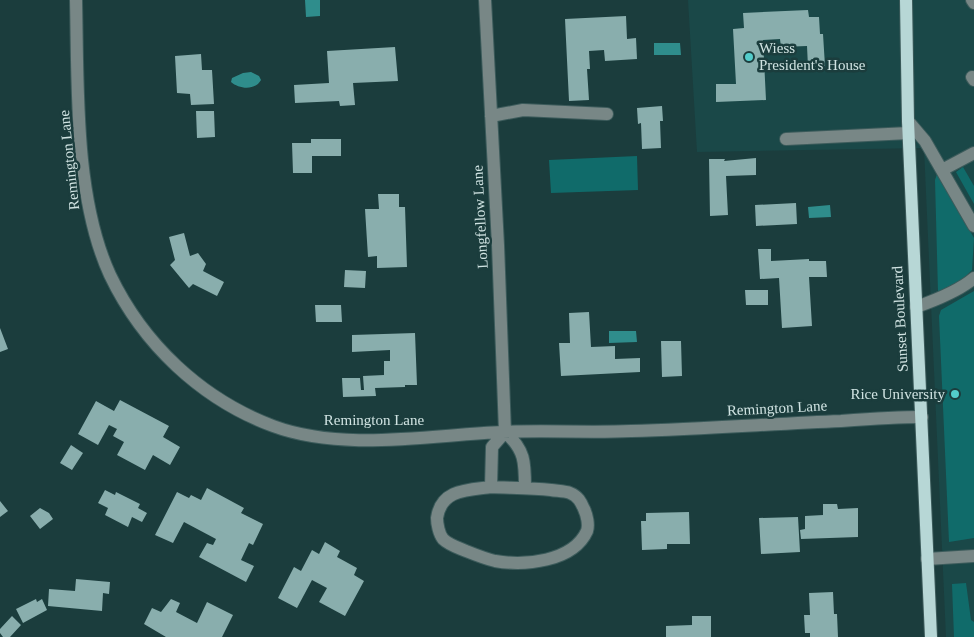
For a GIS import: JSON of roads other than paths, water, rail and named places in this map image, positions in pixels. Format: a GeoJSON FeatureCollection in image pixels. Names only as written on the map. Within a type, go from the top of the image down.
{"type":"FeatureCollection","features":[{"type":"Feature","properties":{"kind":"main road","name":"Sunset Boulevard"},"geometry":{"type":"LineString","coordinates":[[906,0],[908,127],[931,637]]}},
{"type":"Feature","properties":{"kind":"street","name":"Remington Lane"},"geometry":{"type":"LineString","coordinates":[[76,0],[79,116],[86,192],[96,235],[110,275],[132,314],[160,350],[193,381],[232,408],[274,426],[308,436],[378,440],[505,432],[630,431],[922,417]]}},
{"type":"Feature","properties":{"kind":"street","name":"Longfellow Lane"},"geometry":{"type":"LineString","coordinates":[[485,0],[492,116],[505,432]]}},
{"type":"Feature","properties":{"kind":"street"},"geometry":{"type":"LineString","coordinates":[[492,116],[523,110],[607,114]]}},
{"type":"Feature","properties":{"kind":"street"},"geometry":{"type":"LineString","coordinates":[[786,139],[908,127],[925,141],[974,226]]}},
{"type":"Feature","properties":{"kind":"street"},"geometry":{"type":"LineString","coordinates":[[942,170],[973,155]]}},
{"type":"Feature","properties":{"kind":"street"},"geometry":{"type":"LineString","coordinates":[[916,307],[926,304],[974,278]]}},
{"type":"Feature","properties":{"kind":"street"},"geometry":{"type":"LineString","coordinates":[[491,487],[490,458],[492,447],[505,432],[517,442],[525,460],[525,488]]}},
{"type":"Feature","properties":{"kind":"street"},"geometry":{"type":"LineString","coordinates":[[491,487],[525,488],[569,492],[578,498],[587,514],[588,530],[578,545],[558,556],[516,563],[494,561],[475,555],[456,547],[442,538],[437,523],[438,510],[452,493],[491,487]]}},
{"type":"Feature","properties":{"kind":"street"},"geometry":{"type":"LineString","coordinates":[[926,559],[974,556]]}},
{"type":"Feature","properties":{"kind":"place","name":"Wiess President's House"},"geometry":{"type":"Point","coordinates":[749,57]}},
{"type":"Feature","properties":{"kind":"place","name":"Rice University"},"geometry":{"type":"Point","coordinates":[955,394]}}]}
